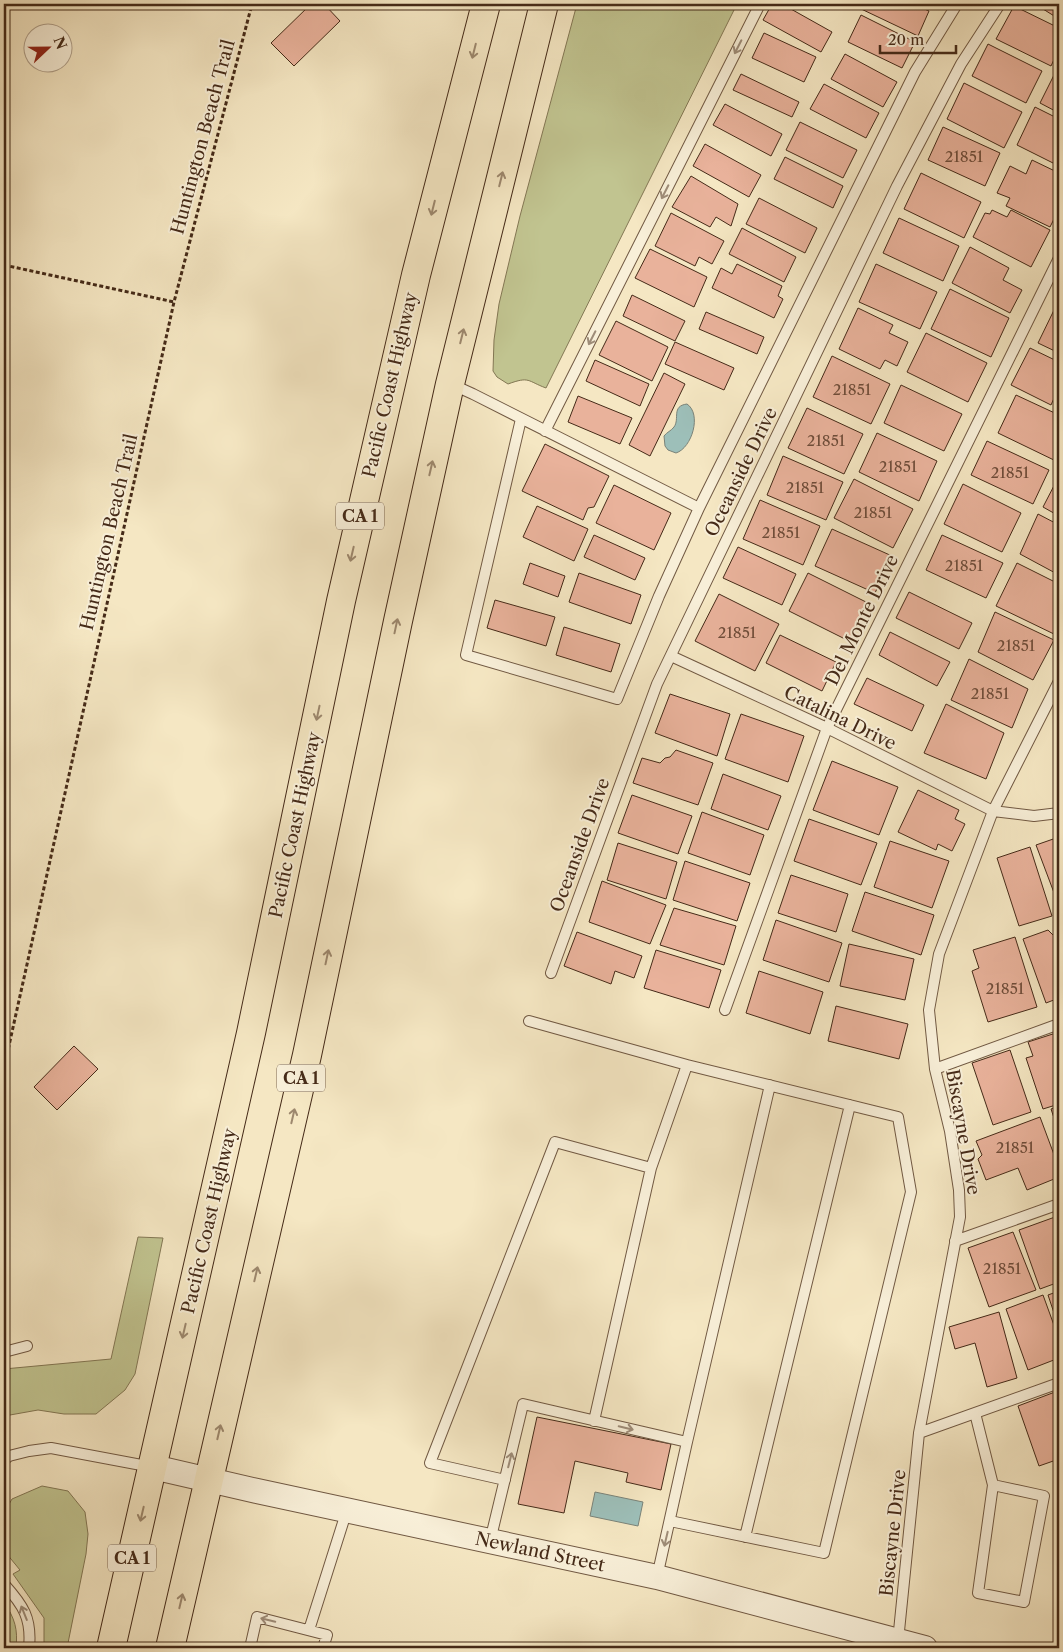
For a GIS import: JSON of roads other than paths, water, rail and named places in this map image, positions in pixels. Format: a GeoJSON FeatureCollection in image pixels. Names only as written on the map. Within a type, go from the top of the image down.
{"type":"FeatureCollection","features":[{"type":"Feature","properties":{"kind":"highway","name":"Pacific Coast Highway"},"geometry":{"type":"LineString","coordinates":[[111,1648],[262,986],[341,601],[416,275],[486,4]]}},
{"type":"Feature","properties":{"kind":"highway","name":"CA 1"},"geometry":{"type":"LineString","coordinates":[[170,1648],[307,1055],[450,384],[544,4]]}},
{"type":"Feature","properties":{"kind":"street","name":"Newland Street"},"geometry":{"type":"LineString","coordinates":[[153,1467],[657,1577],[925,1648]]}},
{"type":"Feature","properties":{"kind":"lane"},"geometry":{"type":"LineString","coordinates":[[545,431],[760,4]]}},
{"type":"Feature","properties":{"kind":"lane"},"geometry":{"type":"LineString","coordinates":[[521,419],[466,655],[617,699],[659,596],[699,508],[915,72],[957,4]]}},
{"type":"Feature","properties":{"kind":"lane","name":"Oceanside Drive"},"geometry":{"type":"LineString","coordinates":[[551,973],[656,684],[897,186],[961,64],[1000,4]]}},
{"type":"Feature","properties":{"kind":"lane","name":"Del Monte Drive"},"geometry":{"type":"LineString","coordinates":[[725,1010],[827,728],[1059,258]]}},
{"type":"Feature","properties":{"kind":"lane"},"geometry":{"type":"LineString","coordinates":[[450,384],[699,508]]}},
{"type":"Feature","properties":{"kind":"lane","name":"Catalina Drive"},"geometry":{"type":"LineString","coordinates":[[671,656],[827,728],[993,812]]}},
{"type":"Feature","properties":{"kind":"lane","name":"Biscayne Drive"},"geometry":{"type":"LineString","coordinates":[[898,1641],[920,1432],[960,1217],[959,1190],[950,1131],[935,1069],[929,1010],[939,954],[993,812],[1059,681]]}},
{"type":"Feature","properties":{"kind":"lane"},"geometry":{"type":"LineString","coordinates":[[993,812],[1034,816],[1059,813]]}},
{"type":"Feature","properties":{"kind":"lane"},"geometry":{"type":"LineString","coordinates":[[529,1021],[687,1065],[898,1117],[911,1192],[824,1553],[670,1521]]}},
{"type":"Feature","properties":{"kind":"lane"},"geometry":{"type":"LineString","coordinates":[[935,1069],[1059,1024]]}},
{"type":"Feature","properties":{"kind":"lane"},"geometry":{"type":"LineString","coordinates":[[594,1421],[651,1168],[687,1065]]}},
{"type":"Feature","properties":{"kind":"lane"},"geometry":{"type":"LineString","coordinates":[[657,1577],[770,1085]]}},
{"type":"Feature","properties":{"kind":"lane"},"geometry":{"type":"LineString","coordinates":[[745,1537],[850,1105]]}},
{"type":"Feature","properties":{"kind":"lane"},"geometry":{"type":"LineString","coordinates":[[505,1480],[430,1463],[555,1142],[651,1168]]}},
{"type":"Feature","properties":{"kind":"lane"},"geometry":{"type":"LineString","coordinates":[[955,1241],[1059,1204]]}},
{"type":"Feature","properties":{"kind":"lane"},"geometry":{"type":"LineString","coordinates":[[4,1352],[27,1346]]}},
{"type":"Feature","properties":{"kind":"lane"},"geometry":{"type":"LineString","coordinates":[[920,1432],[1059,1383]]}},
{"type":"Feature","properties":{"kind":"lane"},"geometry":{"type":"LineString","coordinates":[[490,1541],[523,1404],[688,1442]]}},
{"type":"Feature","properties":{"kind":"lane"},"geometry":{"type":"LineString","coordinates":[[975,1413],[993,1485],[978,1593],[1024,1602],[1044,1496],[993,1485]]}},
{"type":"Feature","properties":{"kind":"lane"},"geometry":{"type":"LineString","coordinates":[[4,1460],[9,1456],[51,1448],[153,1467]]}},
{"type":"Feature","properties":{"kind":"lane"},"geometry":{"type":"LineString","coordinates":[[308,1630],[347,1510]]}},
{"type":"Feature","properties":{"kind":"lane"},"geometry":{"type":"LineString","coordinates":[[5,1586],[20,1602],[27,1617],[30,1636],[29,1648]]}},
{"type":"Feature","properties":{"kind":"lane"},"geometry":{"type":"LineString","coordinates":[[250,1648],[257,1617],[327,1635],[323,1648]]}},
{"type":"Feature","properties":{"kind":"water"},"geometry":{"type":"Polygon","coordinates":[[[687,404],[694,415],[693,430],[687,445],[676,453],[668,450],[665,446],[664,436],[676,424],[679,407],[687,404]]]}},
{"type":"Feature","properties":{"kind":"water"},"geometry":{"type":"Polygon","coordinates":[[[595,1492],[643,1502],[638,1526],[590,1516],[595,1492]]]}}]}
